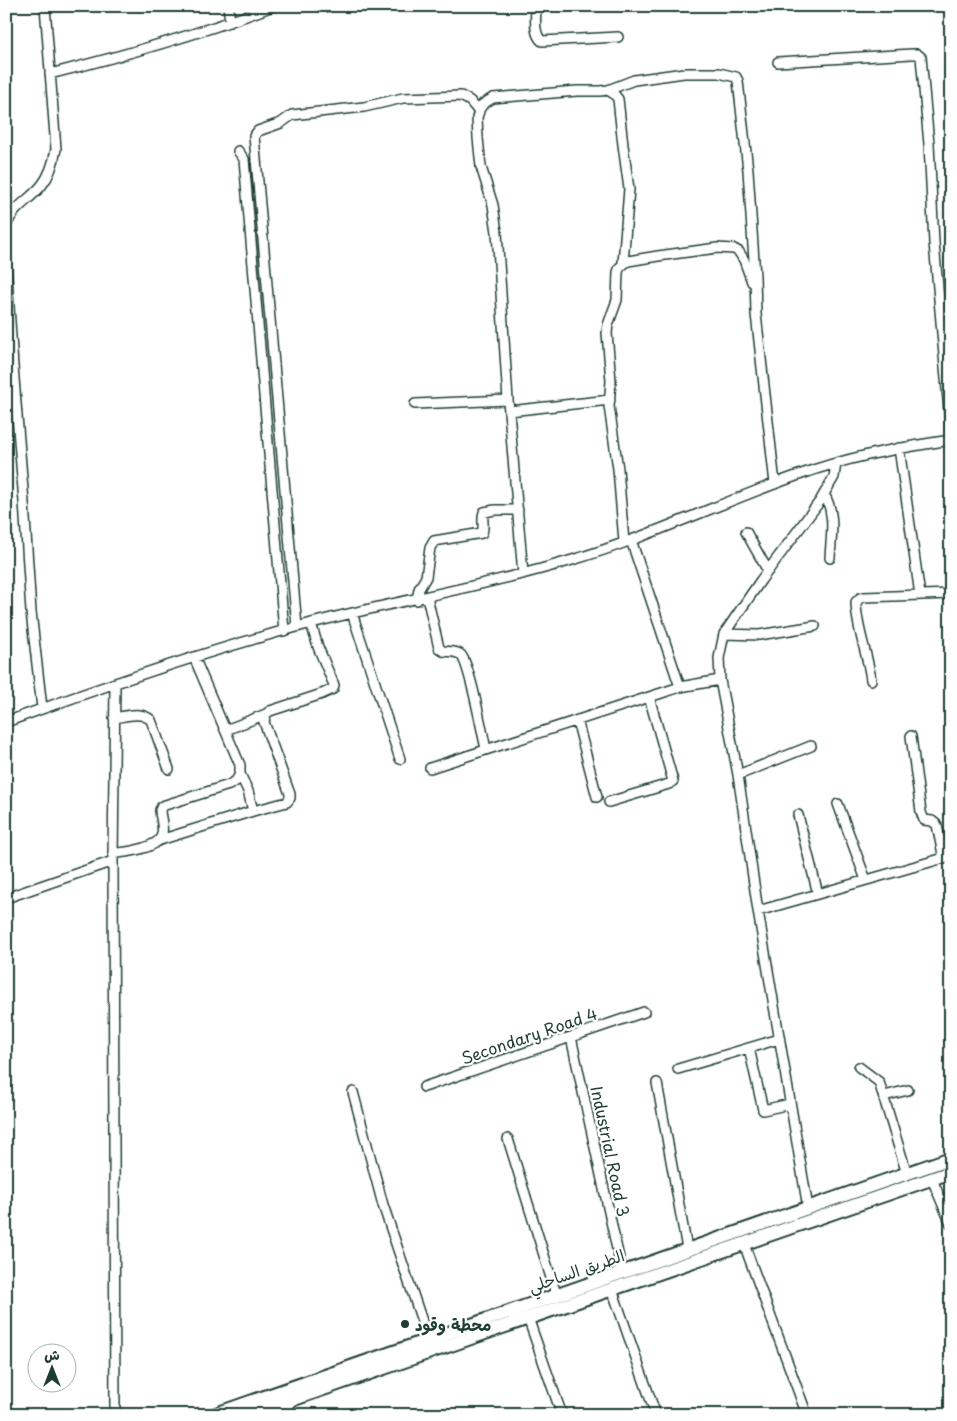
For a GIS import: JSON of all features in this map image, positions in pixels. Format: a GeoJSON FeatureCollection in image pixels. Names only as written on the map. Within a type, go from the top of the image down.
{"type":"FeatureCollection","features":[{"type":"Feature","properties":{"kind":"highway","name":"الطريق الساحلي"},"geometry":{"type":"LineString","coordinates":[[248,1415],[285,1396],[428,1339],[951,1158]]}},
{"type":"Feature","properties":{"kind":"highway","name":"الطريق الساحلي"},"geometry":{"type":"LineString","coordinates":[[213,1415],[285,1396],[528,1318],[951,1172]]}},
{"type":"Feature","properties":{"kind":"street"},"geometry":{"type":"LineString","coordinates":[[6,226],[15,211],[42,185],[54,159],[56,149],[44,6]]}},
{"type":"Feature","properties":{"kind":"street"},"geometry":{"type":"LineString","coordinates":[[228,6],[230,22]]}},
{"type":"Feature","properties":{"kind":"street"},"geometry":{"type":"LineString","coordinates":[[50,74],[136,52],[273,6]]}},
{"type":"Feature","properties":{"kind":"street"},"geometry":{"type":"LineString","coordinates":[[536,6],[538,37],[542,41],[618,37]]}},
{"type":"Feature","properties":{"kind":"street"},"geometry":{"type":"LineString","coordinates":[[778,62],[912,54],[917,54],[921,57],[929,144],[934,243],[947,347],[951,434]]}},
{"type":"Feature","properties":{"kind":"street"},"geometry":{"type":"LineString","coordinates":[[523,574],[508,400],[497,232],[479,156],[477,118],[483,104],[493,98],[608,90],[634,80],[684,73],[719,72],[736,77],[744,123],[758,344],[775,484]]}},
{"type":"Feature","properties":{"kind":"street"},"geometry":{"type":"LineString","coordinates":[[608,90],[618,99],[629,189],[623,263],[618,272],[616,307],[608,325],[611,381],[610,400],[618,468],[627,541],[680,687]]}},
{"type":"Feature","properties":{"kind":"street"},"geometry":{"type":"LineString","coordinates":[[297,627],[254,136],[258,131],[281,123],[292,115],[364,107],[403,98],[461,96],[470,101],[479,112]]}},
{"type":"Feature","properties":{"kind":"street"},"geometry":{"type":"LineString","coordinates":[[238,151],[244,159],[284,631]]}},
{"type":"Feature","properties":{"kind":"street"},"geometry":{"type":"LineString","coordinates":[[6,205],[15,211]]}},
{"type":"Feature","properties":{"kind":"street"},"geometry":{"type":"LineString","coordinates":[[623,263],[717,248],[734,249],[739,252],[744,260],[755,291]]}},
{"type":"Feature","properties":{"kind":"street"},"geometry":{"type":"LineString","coordinates":[[6,262],[31,612],[42,708]]}},
{"type":"Feature","properties":{"kind":"street"},"geometry":{"type":"LineString","coordinates":[[415,404],[508,400]]}},
{"type":"Feature","properties":{"kind":"street"},"geometry":{"type":"LineString","coordinates":[[509,411],[610,400]]}},
{"type":"Feature","properties":{"kind":"street"},"geometry":{"type":"LineString","coordinates":[[6,412],[16,411]]}},
{"type":"Feature","properties":{"kind":"street"},"geometry":{"type":"LineString","coordinates":[[6,722],[194,657],[297,627],[352,613],[417,600],[572,560],[836,463],[898,448],[951,440]]}},
{"type":"Feature","properties":{"kind":"street"},"geometry":{"type":"LineString","coordinates":[[898,448],[920,595]]}},
{"type":"Feature","properties":{"kind":"street"},"geometry":{"type":"LineString","coordinates":[[808,1208],[758,910],[738,775],[720,680],[719,658],[724,634],[824,494],[834,477],[836,463]]}},
{"type":"Feature","properties":{"kind":"street"},"geometry":{"type":"LineString","coordinates":[[824,494],[830,504],[832,514],[830,558]]}},
{"type":"Feature","properties":{"kind":"street"},"geometry":{"type":"LineString","coordinates":[[417,600],[419,589],[426,577],[430,548],[434,541],[482,533],[484,530],[482,515],[484,512],[518,510]]}},
{"type":"Feature","properties":{"kind":"street"},"geometry":{"type":"LineString","coordinates":[[746,532],[768,571]]}},
{"type":"Feature","properties":{"kind":"street"},"geometry":{"type":"LineString","coordinates":[[871,680],[867,654],[858,619],[856,602],[858,599],[864,597],[951,594]]}},
{"type":"Feature","properties":{"kind":"street"},"geometry":{"type":"LineString","coordinates":[[427,597],[439,648],[443,651],[458,652],[468,669],[486,749]]}},
{"type":"Feature","properties":{"kind":"street"},"geometry":{"type":"LineString","coordinates":[[352,613],[400,759]]}},
{"type":"Feature","properties":{"kind":"street"},"geometry":{"type":"LineString","coordinates":[[226,730],[270,711],[333,689],[334,685],[318,647],[311,623]]}},
{"type":"Feature","properties":{"kind":"street"},"geometry":{"type":"LineString","coordinates":[[724,634],[758,635],[815,626]]}},
{"type":"Feature","properties":{"kind":"street"},"geometry":{"type":"LineString","coordinates":[[194,657],[240,765],[240,774],[248,791],[253,811]]}},
{"type":"Feature","properties":{"kind":"street"},"geometry":{"type":"LineString","coordinates":[[430,768],[680,687],[720,680]]}},
{"type":"Feature","properties":{"kind":"street"},"geometry":{"type":"LineString","coordinates":[[115,683],[113,857],[115,1415]]}},
{"type":"Feature","properties":{"kind":"street"},"geometry":{"type":"LineString","coordinates":[[609,802],[670,784],[673,780],[649,697]]}},
{"type":"Feature","properties":{"kind":"street"},"geometry":{"type":"LineString","coordinates":[[114,718],[139,714],[150,720],[169,770]]}},
{"type":"Feature","properties":{"kind":"street"},"geometry":{"type":"LineString","coordinates":[[6,898],[113,857],[151,846],[160,840],[287,802],[290,794],[264,722],[266,714]]}},
{"type":"Feature","properties":{"kind":"street"},"geometry":{"type":"LineString","coordinates":[[577,720],[596,797]]}},
{"type":"Feature","properties":{"kind":"street"},"geometry":{"type":"LineString","coordinates":[[758,910],[947,858],[937,825],[932,821],[924,820],[921,812],[911,736]]}},
{"type":"Feature","properties":{"kind":"street"},"geometry":{"type":"LineString","coordinates":[[738,775],[811,746]]}},
{"type":"Feature","properties":{"kind":"street"},"geometry":{"type":"LineString","coordinates":[[160,840],[162,834],[160,810],[162,806],[229,786],[236,781],[240,774]]}},
{"type":"Feature","properties":{"kind":"street"},"geometry":{"type":"LineString","coordinates":[[838,804],[866,880]]}},
{"type":"Feature","properties":{"kind":"street"},"geometry":{"type":"LineString","coordinates":[[798,815],[818,894]]}},
{"type":"Feature","properties":{"kind":"street","name":"Secondary Road 4"},"geometry":{"type":"LineString","coordinates":[[424,1087],[644,1012]]}},
{"type":"Feature","properties":{"kind":"street","name":"Industrial Road 3"},"geometry":{"type":"LineString","coordinates":[[571,1037],[622,1272]]}},
{"type":"Feature","properties":{"kind":"street"},"geometry":{"type":"LineString","coordinates":[[678,1068],[780,1039]]}},
{"type":"Feature","properties":{"kind":"street"},"geometry":{"type":"LineString","coordinates":[[749,1048],[763,1110],[790,1104]]}},
{"type":"Feature","properties":{"kind":"street"},"geometry":{"type":"LineString","coordinates":[[859,1067],[879,1082],[907,1174]]}},
{"type":"Feature","properties":{"kind":"street"},"geometry":{"type":"LineString","coordinates":[[657,1083],[687,1249]]}},
{"type":"Feature","properties":{"kind":"street"},"geometry":{"type":"LineString","coordinates":[[884,1096],[908,1090]]}},
{"type":"Feature","properties":{"kind":"street"},"geometry":{"type":"LineString","coordinates":[[352,1092],[383,1205],[428,1339]]}},
{"type":"Feature","properties":{"kind":"street"},"geometry":{"type":"LineString","coordinates":[[508,1139],[556,1294]]}},
{"type":"Feature","properties":{"kind":"street"},"geometry":{"type":"LineString","coordinates":[[932,1179],[951,1224]]}},
{"type":"Feature","properties":{"kind":"street"},"geometry":{"type":"LineString","coordinates":[[744,1244],[807,1415]]}},
{"type":"Feature","properties":{"kind":"street"},"geometry":{"type":"LineString","coordinates":[[612,1289],[656,1415]]}},
{"type":"Feature","properties":{"kind":"street"},"geometry":{"type":"LineString","coordinates":[[528,1318],[562,1415]]}},
{"type":"Feature","properties":{"kind":"street"},"geometry":{"type":"LineString","coordinates":[[285,1396],[291,1415]]}},
{"type":"Feature","properties":{"kind":"place","name":"محطة وقود"},"geometry":{"type":"Point","coordinates":[405,1324]}}]}
